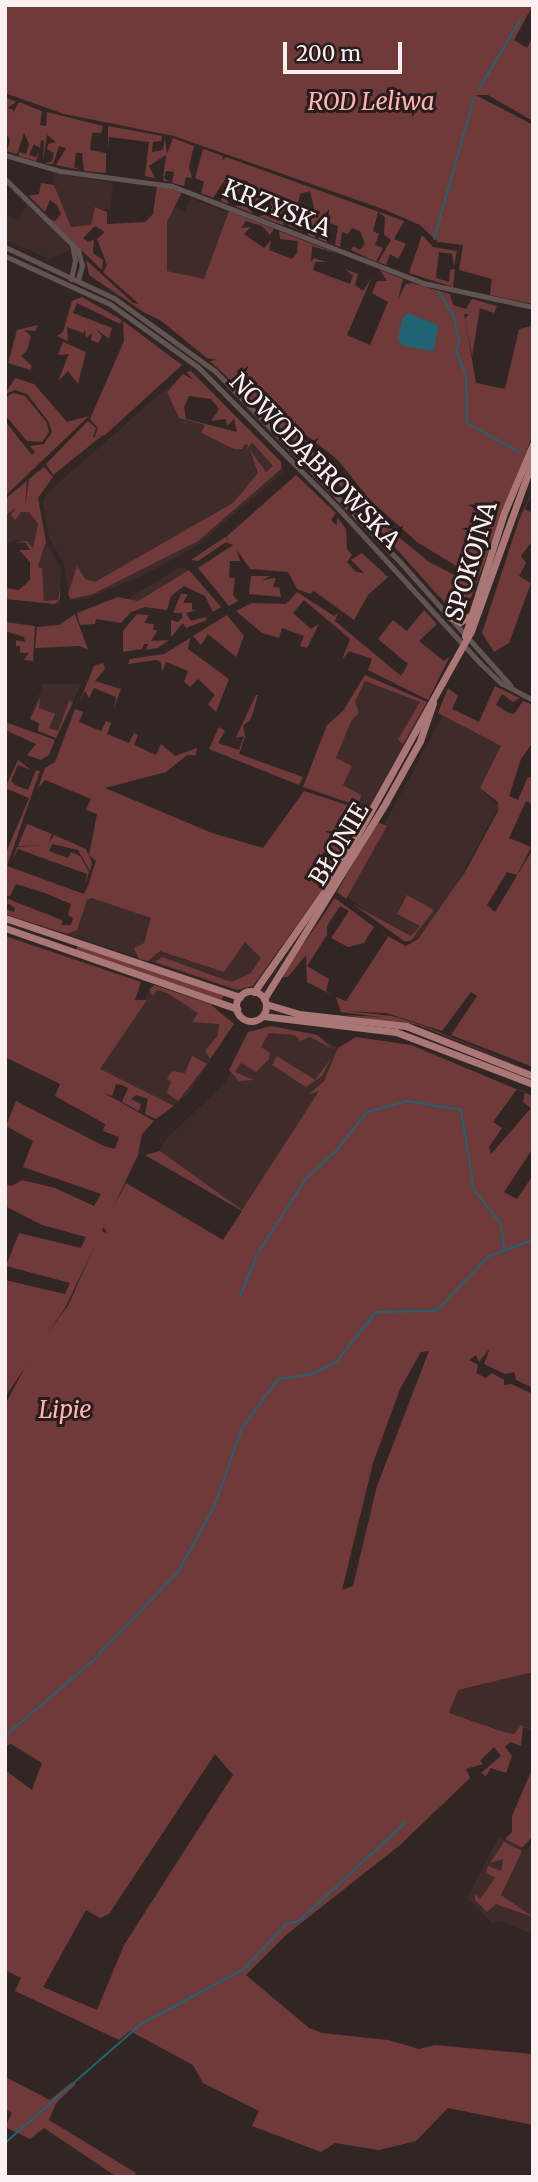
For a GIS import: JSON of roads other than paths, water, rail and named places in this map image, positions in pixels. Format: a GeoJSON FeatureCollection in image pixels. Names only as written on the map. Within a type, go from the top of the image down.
{"type":"FeatureCollection","features":[{"type":"Feature","properties":{"kind":"main road","name":"SPOKOJNA"},"geometry":{"type":"LineString","coordinates":[[463,639],[533,444]]}},
{"type":"Feature","properties":{"kind":"main road","name":"SPOKOJNA"},"geometry":{"type":"LineString","coordinates":[[463,639],[471,631],[533,460]]}},
{"type":"Feature","properties":{"kind":"main road"},"geometry":{"type":"LineString","coordinates":[[450,617],[462,621],[470,615]]}},
{"type":"Feature","properties":{"kind":"main road","name":"BŁONIE"},"geometry":{"type":"LineString","coordinates":[[254,992],[333,880],[433,702],[463,639]]}},
{"type":"Feature","properties":{"kind":"main road","name":"BŁONIE"},"geometry":{"type":"LineString","coordinates":[[265,1002],[391,794],[424,733],[433,702]]}},
{"type":"Feature","properties":{"kind":"main road"},"geometry":{"type":"LineString","coordinates":[[5,918],[240,997],[254,992],[265,1002],[299,1014],[406,1026],[533,1076]]}},
{"type":"Feature","properties":{"kind":"main road"},"geometry":{"type":"LineString","coordinates":[[5,928],[237,1009],[248,1021],[263,1016],[396,1032],[533,1084]]}},
{"type":"Feature","properties":{"kind":"main road"},"geometry":{"type":"LineString","coordinates":[[237,1009],[240,997]]}},
{"type":"Feature","properties":{"kind":"main road"},"geometry":{"type":"LineString","coordinates":[[263,1016],[265,1002]]}},
{"type":"Feature","properties":{"kind":"street","name":"KRZYSKA"},"geometry":{"type":"LineString","coordinates":[[5,155],[60,171],[172,186],[423,283],[533,307]]}},
{"type":"Feature","properties":{"kind":"street"},"geometry":{"type":"LineString","coordinates":[[5,179],[72,244],[80,257],[72,285]]}},
{"type":"Feature","properties":{"kind":"street","name":"NOWODĄBROWSKA"},"geometry":{"type":"LineString","coordinates":[[5,247],[75,278],[158,326],[225,380],[450,617],[463,639]]}},
{"type":"Feature","properties":{"kind":"street","name":"NOWODĄBROWSKA"},"geometry":{"type":"LineString","coordinates":[[5,256],[72,285],[154,332],[225,392],[463,639],[514,690],[533,700]]}},
{"type":"Feature","properties":{"kind":"water"},"geometry":{"type":"Polygon","coordinates":[[[408,313],[438,325],[434,351],[403,346],[398,340],[402,319],[408,313]]]}},
{"type":"Feature","properties":{"kind":"waterway"},"geometry":{"type":"LineString","coordinates":[[479,89],[520,20]]}},
{"type":"Feature","properties":{"kind":"waterway"},"geometry":{"type":"LineString","coordinates":[[434,239],[474,98]]}},
{"type":"Feature","properties":{"kind":"waterway"},"geometry":{"type":"LineString","coordinates":[[439,292],[454,317],[459,342],[456,351],[466,375],[467,423],[519,452]]}},
{"type":"Feature","properties":{"kind":"waterway"},"geometry":{"type":"LineString","coordinates":[[259,1251],[306,1179],[337,1150],[367,1112],[408,1101],[461,1110],[474,1190],[501,1224],[504,1249]]}},
{"type":"Feature","properties":{"kind":"waterway"},"geometry":{"type":"LineString","coordinates":[[98,1655],[178,1572],[214,1507],[242,1428],[278,1379],[313,1374],[337,1361],[376,1312],[436,1311],[489,1256],[533,1240]]}},
{"type":"Feature","properties":{"kind":"waterway"},"geometry":{"type":"LineString","coordinates":[[240,1296],[257,1255]]}},
{"type":"Feature","properties":{"kind":"waterway"},"geometry":{"type":"LineString","coordinates":[[5,1736],[96,1658]]}},
{"type":"Feature","properties":{"kind":"waterway"},"geometry":{"type":"LineString","coordinates":[[5,2143],[141,2024],[244,1969],[286,1924],[299,1921],[406,1822]]}},
{"type":"Feature","properties":{"kind":"park label","name":"ROD Leliwa"},"geometry":{"type":"Point","coordinates":[371,102]}},
{"type":"Feature","properties":{"kind":"park label","name":"Lipie"},"geometry":{"type":"Point","coordinates":[65,1410]}}]}
